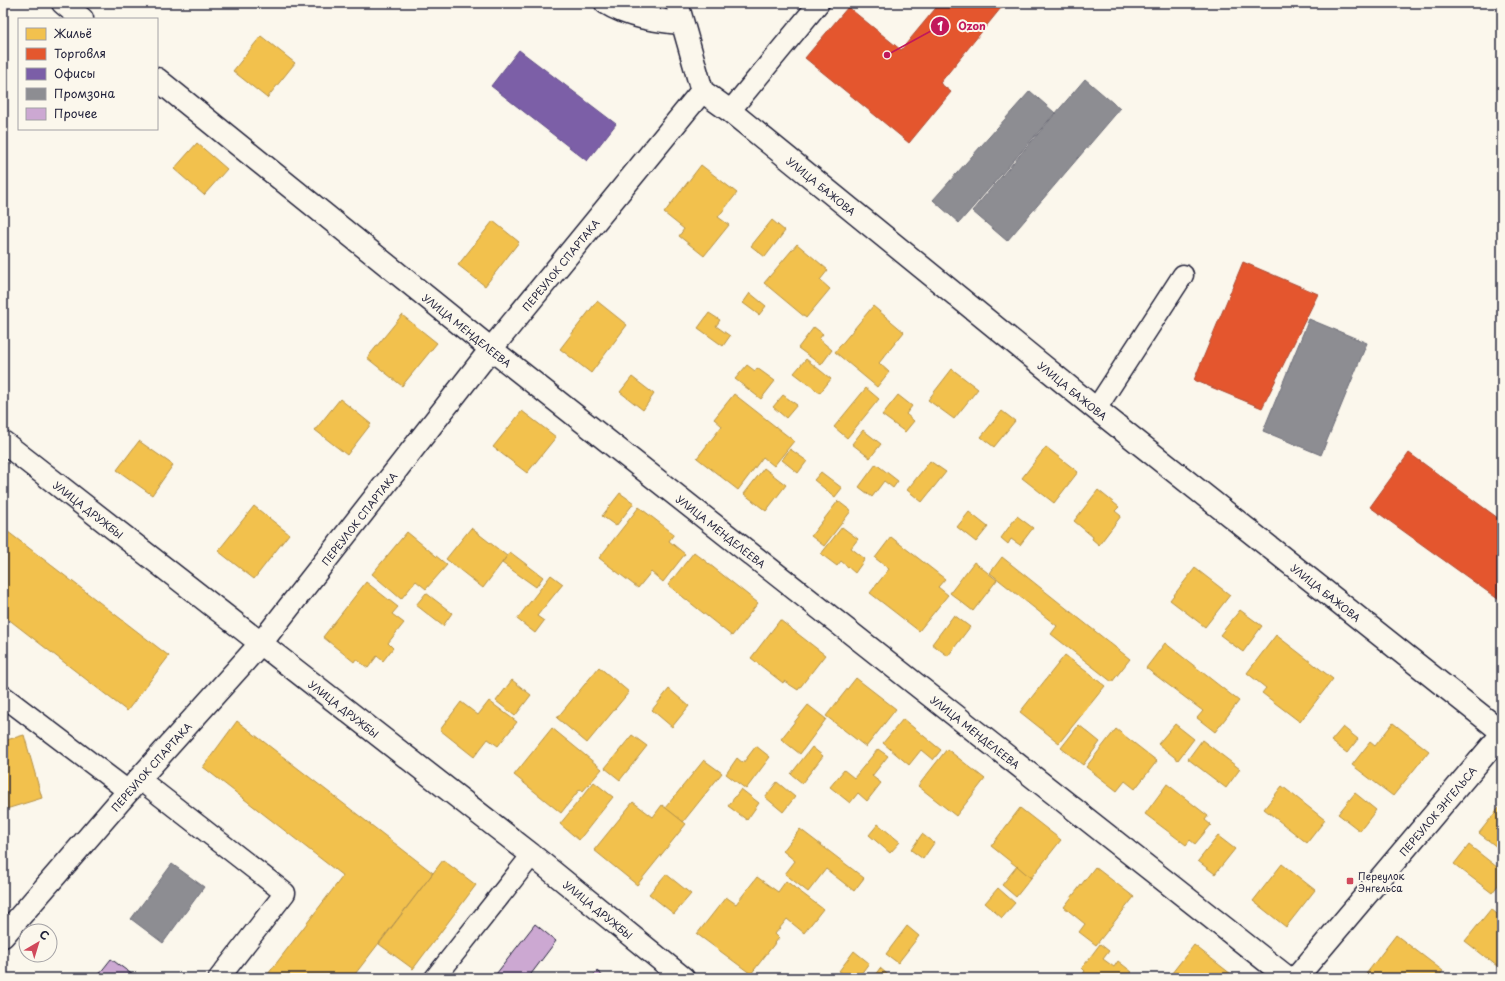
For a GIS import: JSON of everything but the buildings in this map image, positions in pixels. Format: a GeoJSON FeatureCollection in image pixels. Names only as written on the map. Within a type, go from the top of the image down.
{"type":"FeatureCollection","features":[{"type":"Feature","properties":{"kind":"street"},"geometry":{"type":"LineString","coordinates":[[63,3],[81,18]]}},
{"type":"Feature","properties":{"kind":"street"},"geometry":{"type":"LineString","coordinates":[[606,3],[613,8],[653,20],[679,13],[702,91]]}},
{"type":"Feature","properties":{"kind":"street","name":"УЛИЦА МЕНДЕЛЕЕВА"},"geometry":{"type":"LineString","coordinates":[[158,80],[491,349],[1288,978]]}},
{"type":"Feature","properties":{"kind":"street","name":"УЛИЦА БАЖОВА"},"geometry":{"type":"LineString","coordinates":[[702,91],[730,111],[1096,409],[1502,733]]}},
{"type":"Feature","properties":{"kind":"street","name":"ПЕРЕУЛОК СПАРТАКА"},"geometry":{"type":"LineString","coordinates":[[3,936],[133,785],[261,643],[491,349],[702,91]]}},
{"type":"Feature","properties":{"kind":"street","name":"УЛИЦА ДРУЖБЫ"},"geometry":{"type":"LineString","coordinates":[[3,442],[532,855],[683,978]]}},
{"type":"Feature","properties":{"kind":"street","name":"ПЕРЕУЛОК ЭНГЕЛЬСА"},"geometry":{"type":"LineString","coordinates":[[1296,978],[1502,733]]}},
{"type":"Feature","properties":{"kind":"lane"},"geometry":{"type":"LineString","coordinates":[[730,111],[819,3]]}},
{"type":"Feature","properties":{"kind":"lane"},"geometry":{"type":"LineString","coordinates":[[1096,409],[1183,275]]}},
{"type":"Feature","properties":{"kind":"lane"},"geometry":{"type":"LineString","coordinates":[[7,704],[133,785],[285,893],[219,978]]}},
{"type":"Feature","properties":{"kind":"lane"},"geometry":{"type":"LineString","coordinates":[[435,978],[532,855]]}},
{"type":"Feature","properties":{"kind":"place","name":"Ozon"},"geometry":{"type":"Point","coordinates":[887,55]}},
{"type":"Feature","properties":{"kind":"place","name":"Переулок Энгельса"},"geometry":{"type":"Point","coordinates":[1350,881]}}]}
